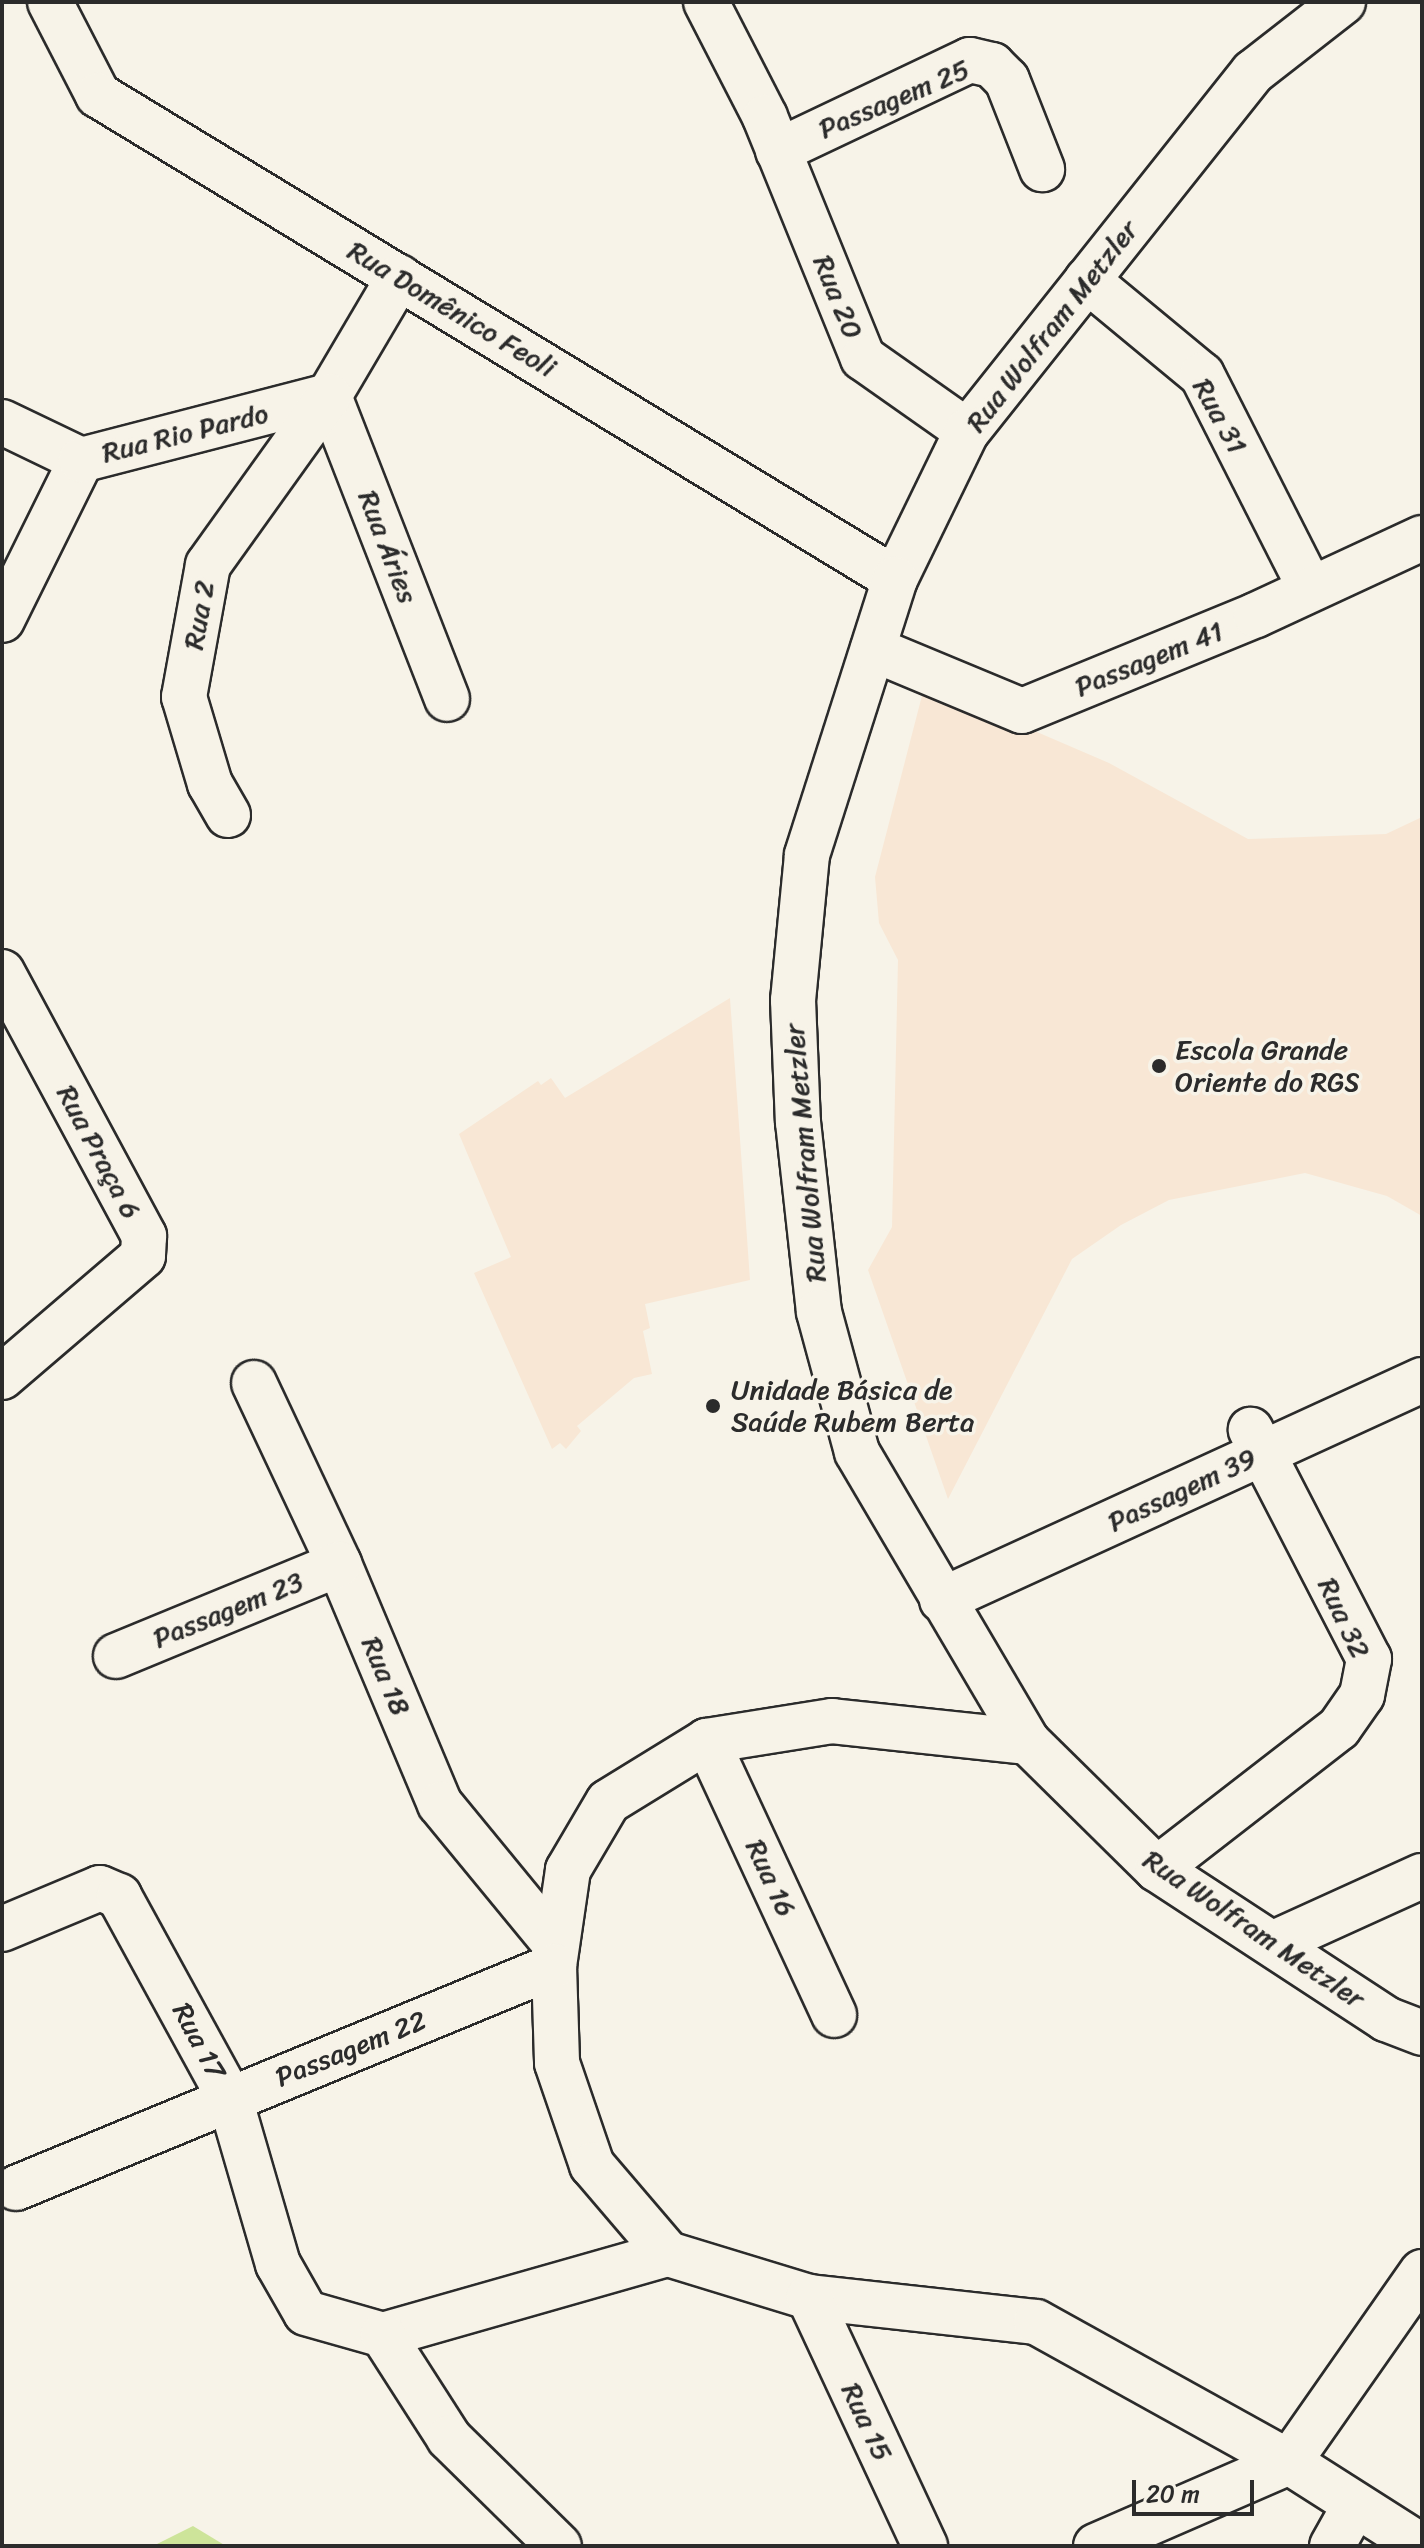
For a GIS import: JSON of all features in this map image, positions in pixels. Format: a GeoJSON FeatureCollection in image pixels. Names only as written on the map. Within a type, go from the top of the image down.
{"type":"FeatureCollection","features":[{"type":"Feature","properties":{"kind":"street","name":"Rua Domênico Feoli"},"geometry":{"type":"LineString","coordinates":[[50,2],[98,95],[895,579]]}},
{"type":"Feature","properties":{"kind":"street","name":"Rua 20"},"geometry":{"type":"LineString","coordinates":[[706,2],[772,134],[863,358],[967,431]]}},
{"type":"Feature","properties":{"kind":"street","name":"Rua Wolfram Metzler"},"geometry":{"type":"LineString","coordinates":[[1343,2],[1253,72],[967,431],[895,579],[807,855],[793,1000],[798,1122],[819,1312],[857,1452],[1028,1742],[1157,1869],[1386,2019],[1422,2033]]}},
{"type":"Feature","properties":{"kind":"street","name":"Passagem 25"},"geometry":{"type":"LineString","coordinates":[[772,134],[970,60],[992,65],[1007,80],[1042,169]]}},
{"type":"Feature","properties":{"kind":"street"},"geometry":{"type":"LineString","coordinates":[[329,396],[399,277]]}},
{"type":"Feature","properties":{"kind":"street","name":"Rua 31"},"geometry":{"type":"LineString","coordinates":[[1087,280],[1202,375],[1310,588]]}},
{"type":"Feature","properties":{"kind":"street","name":"Rua Rio Pardo"},"geometry":{"type":"LineString","coordinates":[[2,620],[81,460],[329,396]]}},
{"type":"Feature","properties":{"kind":"street","name":"Rua Áries"},"geometry":{"type":"LineString","coordinates":[[329,396],[447,699]]}},
{"type":"Feature","properties":{"kind":"street","name":"Rua 2"},"geometry":{"type":"LineString","coordinates":[[228,815],[210,784],[184,697],[208,565],[329,396]]}},
{"type":"Feature","properties":{"kind":"street"},"geometry":{"type":"LineString","coordinates":[[2,422],[81,460]]}},
{"type":"Feature","properties":{"kind":"street","name":"Passagem 41"},"geometry":{"type":"LineString","coordinates":[[873,649],[1022,711],[1422,538]]}},
{"type":"Feature","properties":{"kind":"street","name":"Rua Praça 6"},"geometry":{"type":"LineString","coordinates":[[2,972],[144,1236],[143,1256],[2,1377]]}},
{"type":"Feature","properties":{"kind":"street","name":"Passagem 39"},"geometry":{"type":"LineString","coordinates":[[942,1600],[1256,1442],[1422,1380]]}},
{"type":"Feature","properties":{"kind":"street","name":"Rua 18"},"geometry":{"type":"LineString","coordinates":[[254,1383],[339,1564],[440,1804],[555,1956]]}},
{"type":"Feature","properties":{"kind":"street","name":"Rua 32"},"geometry":{"type":"LineString","coordinates":[[1157,1869],[1339,1728],[1362,1695],[1369,1659],[1256,1442]]}},
{"type":"Feature","properties":{"kind":"street","name":"Passagem 23"},"geometry":{"type":"LineString","coordinates":[[116,1656],[339,1564]]}},
{"type":"Feature","properties":{"kind":"street"},"geometry":{"type":"LineString","coordinates":[[1028,1742],[832,1721],[707,1741],[608,1802],[568,1870],[555,1956],[557,2063],[592,2165],[668,2254],[809,2297],[1036,2322],[1289,2462],[1421,2546]]}},
{"type":"Feature","properties":{"kind":"street","name":"Rua 16"},"geometry":{"type":"LineString","coordinates":[[707,1741],[834,2015]]}},
{"type":"Feature","properties":{"kind":"street"},"geometry":{"type":"LineString","coordinates":[[1274,1943],[1422,1876]]}},
{"type":"Feature","properties":{"kind":"street","name":"Rua 17"},"geometry":{"type":"LineString","coordinates":[[2,1929],[100,1888],[119,1896],[230,2099],[278,2264],[306,2313],[383,2335]]}},
{"type":"Feature","properties":{"kind":"street","name":"Passagem 22"},"geometry":{"type":"LineString","coordinates":[[16,2188],[230,2099],[555,1956]]}},
{"type":"Feature","properties":{"kind":"street"},"geometry":{"type":"LineString","coordinates":[[559,2546],[449,2438],[383,2335],[668,2254]]}},
{"type":"Feature","properties":{"kind":"street"},"geometry":{"type":"LineString","coordinates":[[1096,2546],[1289,2462],[1422,2272]]}},
{"type":"Feature","properties":{"kind":"street","name":"Rua 15"},"geometry":{"type":"LineString","coordinates":[[809,2297],[925,2546]]}},
{"type":"Feature","properties":{"kind":"street"},"geometry":{"type":"LineString","coordinates":[[1332,2546],[1355,2505]]}},
{"type":"Feature","properties":{"kind":"shaded area","name":"Escola Grande Oriente do RGS"},"geometry":{"type":"Polygon","coordinates":[[[925,684],[1109,763],[1248,839],[1386,834],[1422,817],[1422,1216],[1387,1196],[1305,1173],[1169,1200],[1121,1225],[1072,1259],[948,1499],[868,1270],[892,1227],[898,960],[879,923],[875,877],[925,684]]]}},
{"type":"Feature","properties":{"kind":"shaded area"},"geometry":{"type":"Polygon","coordinates":[[[730,998],[750,1280],[645,1304],[650,1328],[643,1331],[652,1374],[634,1378],[577,1426],[581,1431],[566,1449],[560,1443],[552,1449],[474,1273],[511,1257],[459,1134],[538,1081],[541,1085],[551,1078],[565,1098],[730,998]]]}},
{"type":"Feature","properties":{"kind":"green space"},"geometry":{"type":"Polygon","coordinates":[[[193,2526],[226,2546],[153,2546],[193,2526]]]}},
{"type":"Feature","properties":{"kind":"place","name":"Escola Grande Oriente do RGS"},"geometry":{"type":"Point","coordinates":[1159,1066]}},
{"type":"Feature","properties":{"kind":"place","name":"Unidade Básica de Saúde Rubem Berta"},"geometry":{"type":"Point","coordinates":[713,1406]}}]}
